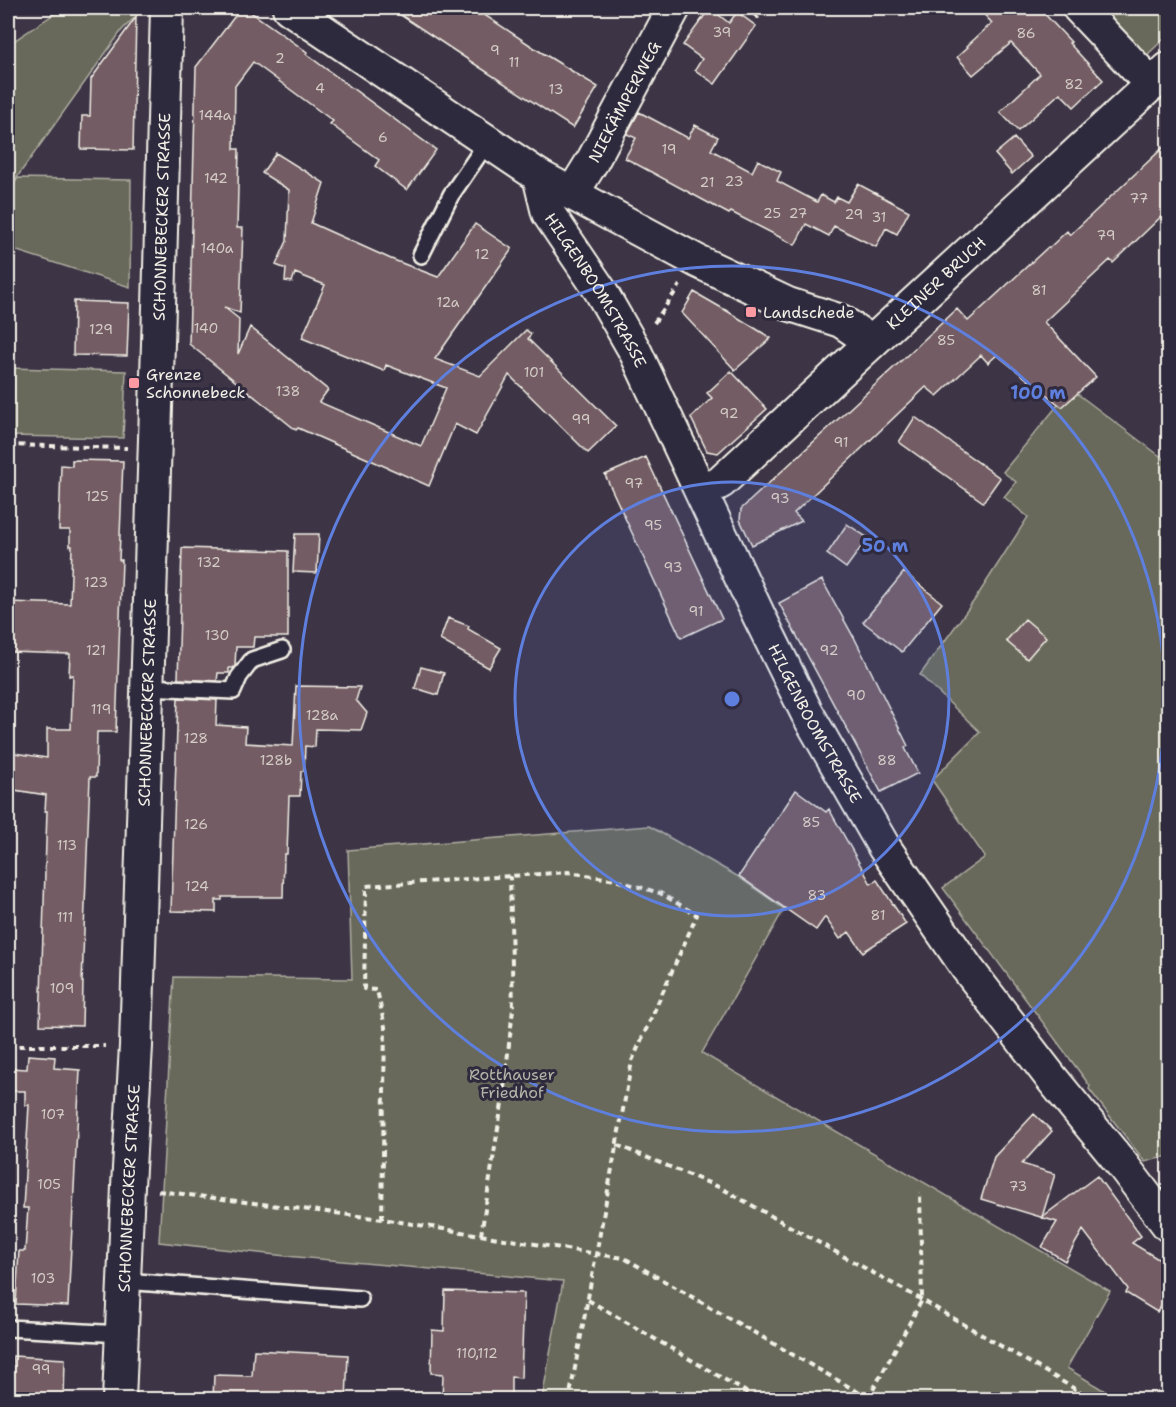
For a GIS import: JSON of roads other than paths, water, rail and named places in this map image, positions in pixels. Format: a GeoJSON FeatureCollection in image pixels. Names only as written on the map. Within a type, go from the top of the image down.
{"type":"FeatureCollection","features":[{"type":"Feature","properties":{"kind":"street","name":"SCHONNEBECKER STRASSE"},"geometry":{"type":"LineString","coordinates":[[119,1400],[136,1046],[167,8]]}},
{"type":"Feature","properties":{"kind":"street","name":"NIEKÄMPERWEG"},"geometry":{"type":"LineString","coordinates":[[572,194],[593,160],[674,8]]}},
{"type":"Feature","properties":{"kind":"street"},"geometry":{"type":"LineString","coordinates":[[1079,8],[1160,77]]}},
{"type":"Feature","properties":{"kind":"street"},"geometry":{"type":"LineString","coordinates":[[294,9],[539,176],[697,261],[788,304],[841,321],[872,342]]}},
{"type":"Feature","properties":{"kind":"street","name":"KLEINER BRUCH"},"geometry":{"type":"LineString","coordinates":[[702,493],[722,482],[1160,77]]}},
{"type":"Feature","properties":{"kind":"street","name":"HILGENBOOMSTRASSE"},"geometry":{"type":"LineString","coordinates":[[539,176],[548,213],[600,290],[635,351],[807,713],[884,847],[967,968],[1168,1225]]}},
{"type":"Feature","properties":{"kind":"lane"},"geometry":{"type":"LineString","coordinates":[[421,255],[452,195],[488,141]]}},
{"type":"Feature","properties":{"kind":"lane"},"geometry":{"type":"LineString","coordinates":[[147,687],[233,691],[239,677],[252,660],[282,650]]}},
{"type":"Feature","properties":{"kind":"lane"},"geometry":{"type":"LineString","coordinates":[[124,1281],[360,1299]]}},
{"type":"Feature","properties":{"kind":"lane"},"geometry":{"type":"LineString","coordinates":[[8,1328],[122,1334]]}},
{"type":"Feature","properties":{"kind":"place","name":"Landschede"},"geometry":{"type":"Point","coordinates":[751,312]}},
{"type":"Feature","properties":{"kind":"place","name":"Grenze Schonnebeck"},"geometry":{"type":"Point","coordinates":[134,383]}},
{"type":"Feature","properties":{"kind":"park label","name":"Rotthauser Friedhof"},"geometry":{"type":"Point","coordinates":[512,1083]}}]}
